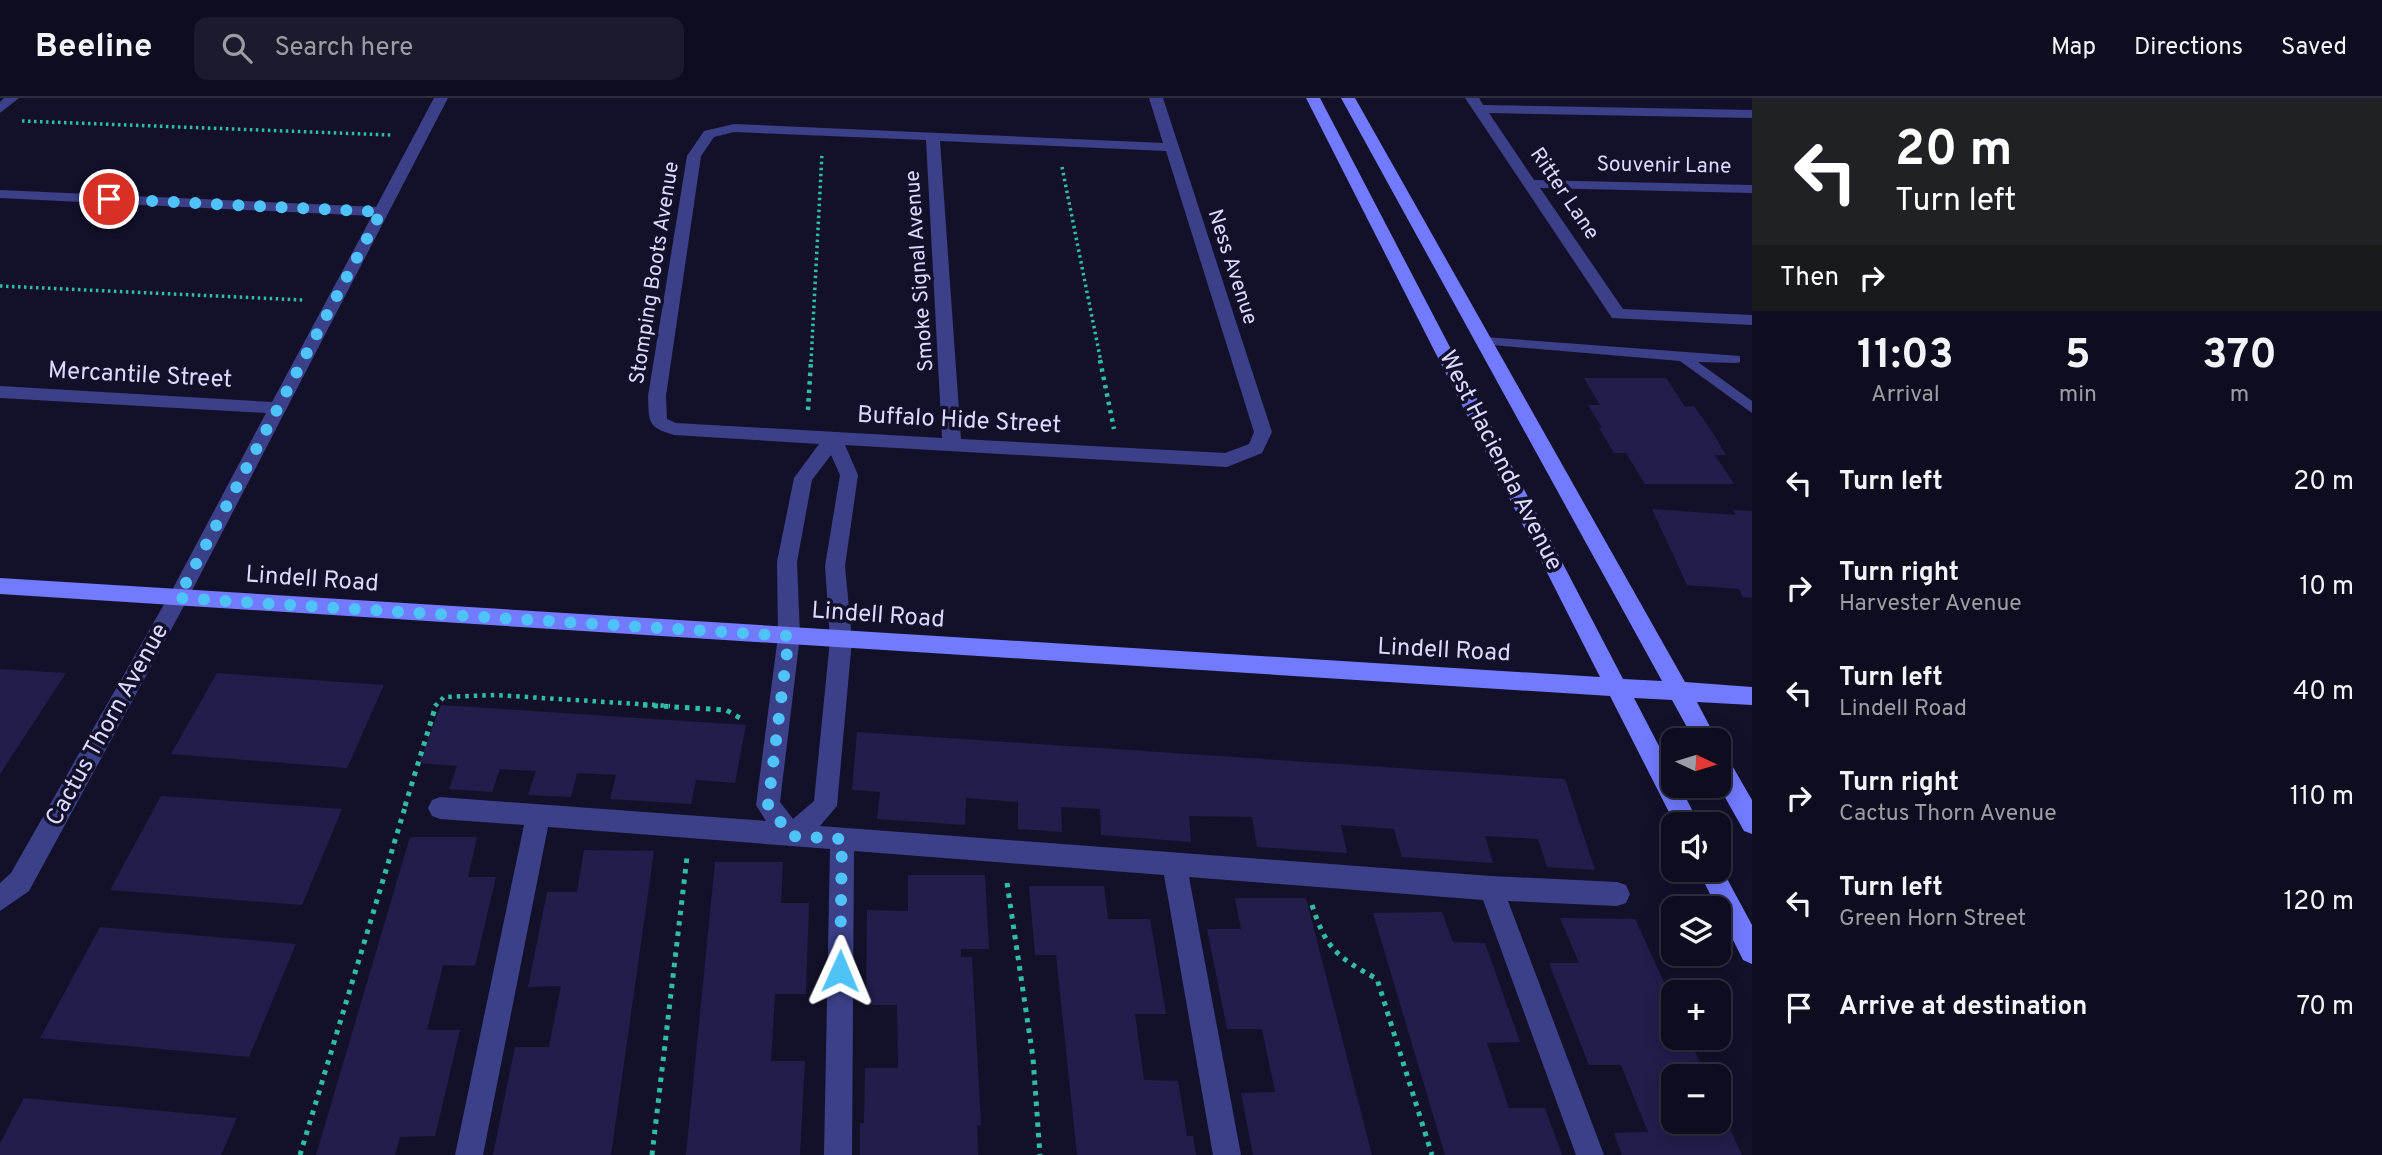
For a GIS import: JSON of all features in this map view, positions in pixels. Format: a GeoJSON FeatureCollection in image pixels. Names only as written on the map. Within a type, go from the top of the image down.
{"type":"FeatureCollection","features":[{"type":"Feature","properties":{"kind":"main road","name":"West Hacienda Avenue"},"geometry":{"type":"LineString","coordinates":[[1312,98],[1681,812]]}},
{"type":"Feature","properties":{"kind":"main road","name":"West Hacienda Avenue"},"geometry":{"type":"LineString","coordinates":[[1349,98],[1699,728]]}},
{"type":"Feature","properties":{"kind":"main road","name":"Lindell Road"},"geometry":{"type":"LineString","coordinates":[[0,586],[1752,696]]}},
{"type":"Feature","properties":{"kind":"main road"},"geometry":{"type":"LineString","coordinates":[[1731,785],[1752,823]]}},
{"type":"Feature","properties":{"kind":"main road"},"geometry":{"type":"LineString","coordinates":[[1716,882],[1752,951]]}},
{"type":"Feature","properties":{"kind":"street"},"geometry":{"type":"LineString","coordinates":[[0,109],[12,98]]}},
{"type":"Feature","properties":{"kind":"street","name":"Cactus Thorn Avenue"},"geometry":{"type":"LineString","coordinates":[[0,899],[20,881],[178,598],[441,98]]}},
{"type":"Feature","properties":{"kind":"street","name":"Ness Avenue"},"geometry":{"type":"LineString","coordinates":[[1156,98],[1263,432],[1256,448]]}},
{"type":"Feature","properties":{"kind":"street"},"geometry":{"type":"LineString","coordinates":[[1734,98],[1751,115]]}},
{"type":"Feature","properties":{"kind":"street"},"geometry":{"type":"LineString","coordinates":[[1476,104],[1751,115]]}},
{"type":"Feature","properties":{"kind":"street","name":"Ritter Lane"},"geometry":{"type":"LineString","coordinates":[[1476,104],[1533,184],[1618,314],[1752,320]]}},
{"type":"Feature","properties":{"kind":"street","name":"Stomping Boots Avenue"},"geometry":{"type":"LineString","coordinates":[[658,422],[657,396],[694,156],[709,134],[734,128],[823,131]]}},
{"type":"Feature","properties":{"kind":"street"},"geometry":{"type":"LineString","coordinates":[[823,131],[1171,147]]}},
{"type":"Feature","properties":{"kind":"street","name":"Smoke Signal Avenue"},"geometry":{"type":"LineString","coordinates":[[933,136],[952,446]]}},
{"type":"Feature","properties":{"kind":"street","name":"Souvenir Lane"},"geometry":{"type":"LineString","coordinates":[[1533,184],[1752,188]]}},
{"type":"Feature","properties":{"kind":"street"},"geometry":{"type":"LineString","coordinates":[[0,194],[381,212]]}},
{"type":"Feature","properties":{"kind":"street","name":"Mercantile Street"},"geometry":{"type":"LineString","coordinates":[[0,392],[278,408]]}},
{"type":"Feature","properties":{"kind":"street","name":"Buffalo Hide Street"},"geometry":{"type":"LineString","coordinates":[[658,422],[674,429],[1227,460],[1256,448]]}},
{"type":"Feature","properties":{"kind":"street"},"geometry":{"type":"LineString","coordinates":[[833,439],[849,475],[835,566],[841,640],[825,806],[791,836],[768,805],[789,636],[786,562],[803,478],[833,439]]}},
{"type":"Feature","properties":{"kind":"street"},"geometry":{"type":"LineString","coordinates":[[444,809],[1491,888],[1617,894]]}},
{"type":"Feature","properties":{"kind":"street"},"geometry":{"type":"LineString","coordinates":[[469,1155],[538,816]]}},
{"type":"Feature","properties":{"kind":"street"},"geometry":{"type":"LineString","coordinates":[[838,1155],[842,839]]}},
{"type":"Feature","properties":{"kind":"street"},"geometry":{"type":"LineString","coordinates":[[1174,864],[1227,1155]]}},
{"type":"Feature","properties":{"kind":"street"},"geometry":{"type":"LineString","coordinates":[[1491,888],[1590,1155]]}},
{"type":"Feature","properties":{"kind":"lane"},"geometry":{"type":"LineString","coordinates":[[1484,341],[1737,359]]}},
{"type":"Feature","properties":{"kind":"lane"},"geometry":{"type":"LineString","coordinates":[[1683,356],[1752,408]]}},
{"type":"Feature","properties":{"kind":"path"},"geometry":{"type":"LineString","coordinates":[[14,120],[421,136]]}},
{"type":"Feature","properties":{"kind":"path"},"geometry":{"type":"LineString","coordinates":[[806,437],[823,131]]}},
{"type":"Feature","properties":{"kind":"path"},"geometry":{"type":"LineString","coordinates":[[1057,142],[1119,455]]}},
{"type":"Feature","properties":{"kind":"path"},"geometry":{"type":"LineString","coordinates":[[0,286],[334,302]]}},
{"type":"Feature","properties":{"kind":"path"},"geometry":{"type":"LineString","coordinates":[[300,1155],[434,707],[444,697],[495,695],[726,710],[740,718]]}},
{"type":"Feature","properties":{"kind":"path"},"geometry":{"type":"LineString","coordinates":[[405,806],[446,805],[444,809]]}},
{"type":"Feature","properties":{"kind":"path"},"geometry":{"type":"LineString","coordinates":[[652,1155],[690,828]]}},
{"type":"Feature","properties":{"kind":"path"},"geometry":{"type":"LineString","coordinates":[[1003,851],[1033,1058],[1040,1155]]}},
{"type":"Feature","properties":{"kind":"path"},"geometry":{"type":"LineString","coordinates":[[1303,874],[1324,944],[1377,979],[1432,1155]]}},
{"type":"Feature","properties":{"kind":"building"},"geometry":{"type":"Polygon","coordinates":[[[1584,378],[1666,378],[1685,407],[1694,406],[1711,430],[1726,455],[1715,455],[1734,484],[1645,484],[1626,453],[1614,453],[1599,428],[1602,428],[1588,405],[1600,405],[1584,378]]]}},
{"type":"Feature","properties":{"kind":"building"},"geometry":{"type":"Polygon","coordinates":[[[1652,509],[1736,515],[1732,510],[1752,511],[1752,598],[1743,597],[1739,589],[1687,585],[1652,509]]]}},
{"type":"Feature","properties":{"kind":"building"},"geometry":{"type":"Polygon","coordinates":[[[0,669],[66,673],[0,774],[0,669]]]}},
{"type":"Feature","properties":{"kind":"building"},"geometry":{"type":"Polygon","coordinates":[[[217,673],[384,685],[347,768],[171,754],[217,673]]]}},
{"type":"Feature","properties":{"kind":"building"},"geometry":{"type":"Polygon","coordinates":[[[441,705],[746,725],[735,783],[696,780],[691,804],[610,799],[616,775],[577,773],[571,797],[528,795],[536,771],[500,769],[492,792],[449,789],[457,766],[419,763],[441,705]]]}},
{"type":"Feature","properties":{"kind":"building"},"geometry":{"type":"Polygon","coordinates":[[[857,732],[1565,779],[1595,870],[1547,867],[1538,839],[1485,836],[1493,863],[1402,857],[1394,829],[1341,825],[1347,853],[1257,847],[1252,817],[1189,816],[1191,842],[1101,835],[1100,809],[1061,807],[1062,832],[1018,829],[1018,802],[966,798],[965,825],[877,819],[880,792],[852,790],[857,732]]]}},
{"type":"Feature","properties":{"kind":"building"},"geometry":{"type":"Polygon","coordinates":[[[161,796],[342,809],[302,905],[110,890],[161,796]]]}},
{"type":"Feature","properties":{"kind":"building"},"geometry":{"type":"Polygon","coordinates":[[[410,837],[477,837],[468,877],[496,877],[475,966],[443,965],[427,1030],[460,1030],[435,1136],[400,1137],[395,1155],[316,1155],[410,837]]]}},
{"type":"Feature","properties":{"kind":"building"},"geometry":{"type":"Polygon","coordinates":[[[584,850],[654,851],[611,1155],[493,1155],[515,1047],[549,1047],[561,986],[528,987],[547,892],[577,892],[584,850]]]}},
{"type":"Feature","properties":{"kind":"building"},"geometry":{"type":"Polygon","coordinates":[[[715,862],[783,862],[781,903],[809,903],[806,994],[775,994],[771,1061],[805,1061],[800,1155],[686,1155],[715,862]]]}},
{"type":"Feature","properties":{"kind":"building"},"geometry":{"type":"Polygon","coordinates":[[[908,875],[985,875],[989,949],[961,949],[961,957],[972,957],[981,1126],[977,1125],[978,1155],[860,1155],[860,1123],[864,1123],[865,1068],[898,1068],[897,1005],[866,1005],[867,910],[908,911],[908,875]]]}},
{"type":"Feature","properties":{"kind":"building"},"geometry":{"type":"Polygon","coordinates":[[[1029,886],[1104,886],[1108,919],[1150,919],[1166,1014],[1135,1014],[1144,1080],[1178,1081],[1187,1136],[1193,1136],[1196,1155],[1077,1155],[1056,955],[1035,955],[1029,886]]]}},
{"type":"Feature","properties":{"kind":"building"},"geometry":{"type":"Polygon","coordinates":[[[1235,898],[1306,898],[1372,1155],[1253,1155],[1241,1093],[1275,1092],[1262,1029],[1227,1029],[1207,929],[1241,929],[1235,898]]]}},
{"type":"Feature","properties":{"kind":"building"},"geometry":{"type":"Polygon","coordinates":[[[1442,912],[1453,942],[1485,943],[1520,1042],[1487,1043],[1509,1108],[1545,1108],[1562,1155],[1445,1155],[1373,913],[1442,912]]]}},
{"type":"Feature","properties":{"kind":"building"},"geometry":{"type":"Polygon","coordinates":[[[1560,918],[1635,919],[1663,980],[1661,1050],[1694,1050],[1701,1064],[1661,1064],[1661,1134],[1731,1134],[1731,1131],[1742,1155],[1622,1155],[1614,1133],[1648,1132],[1621,1065],[1589,1065],[1549,963],[1579,963],[1560,918]]]}},
{"type":"Feature","properties":{"kind":"building"},"geometry":{"type":"Polygon","coordinates":[[[100,927],[296,944],[249,1057],[40,1038],[100,927]]]}},
{"type":"Feature","properties":{"kind":"building"},"geometry":{"type":"Polygon","coordinates":[[[24,1098],[237,1118],[221,1155],[0,1155],[0,1143],[24,1098]]]}},
{"type":"Feature","properties":{"kind":"route"},"geometry":{"type":"LineString","coordinates":[[109,199],[381,212],[178,598],[789,636],[768,805],[791,836],[842,839],[840,971]]}}]}
